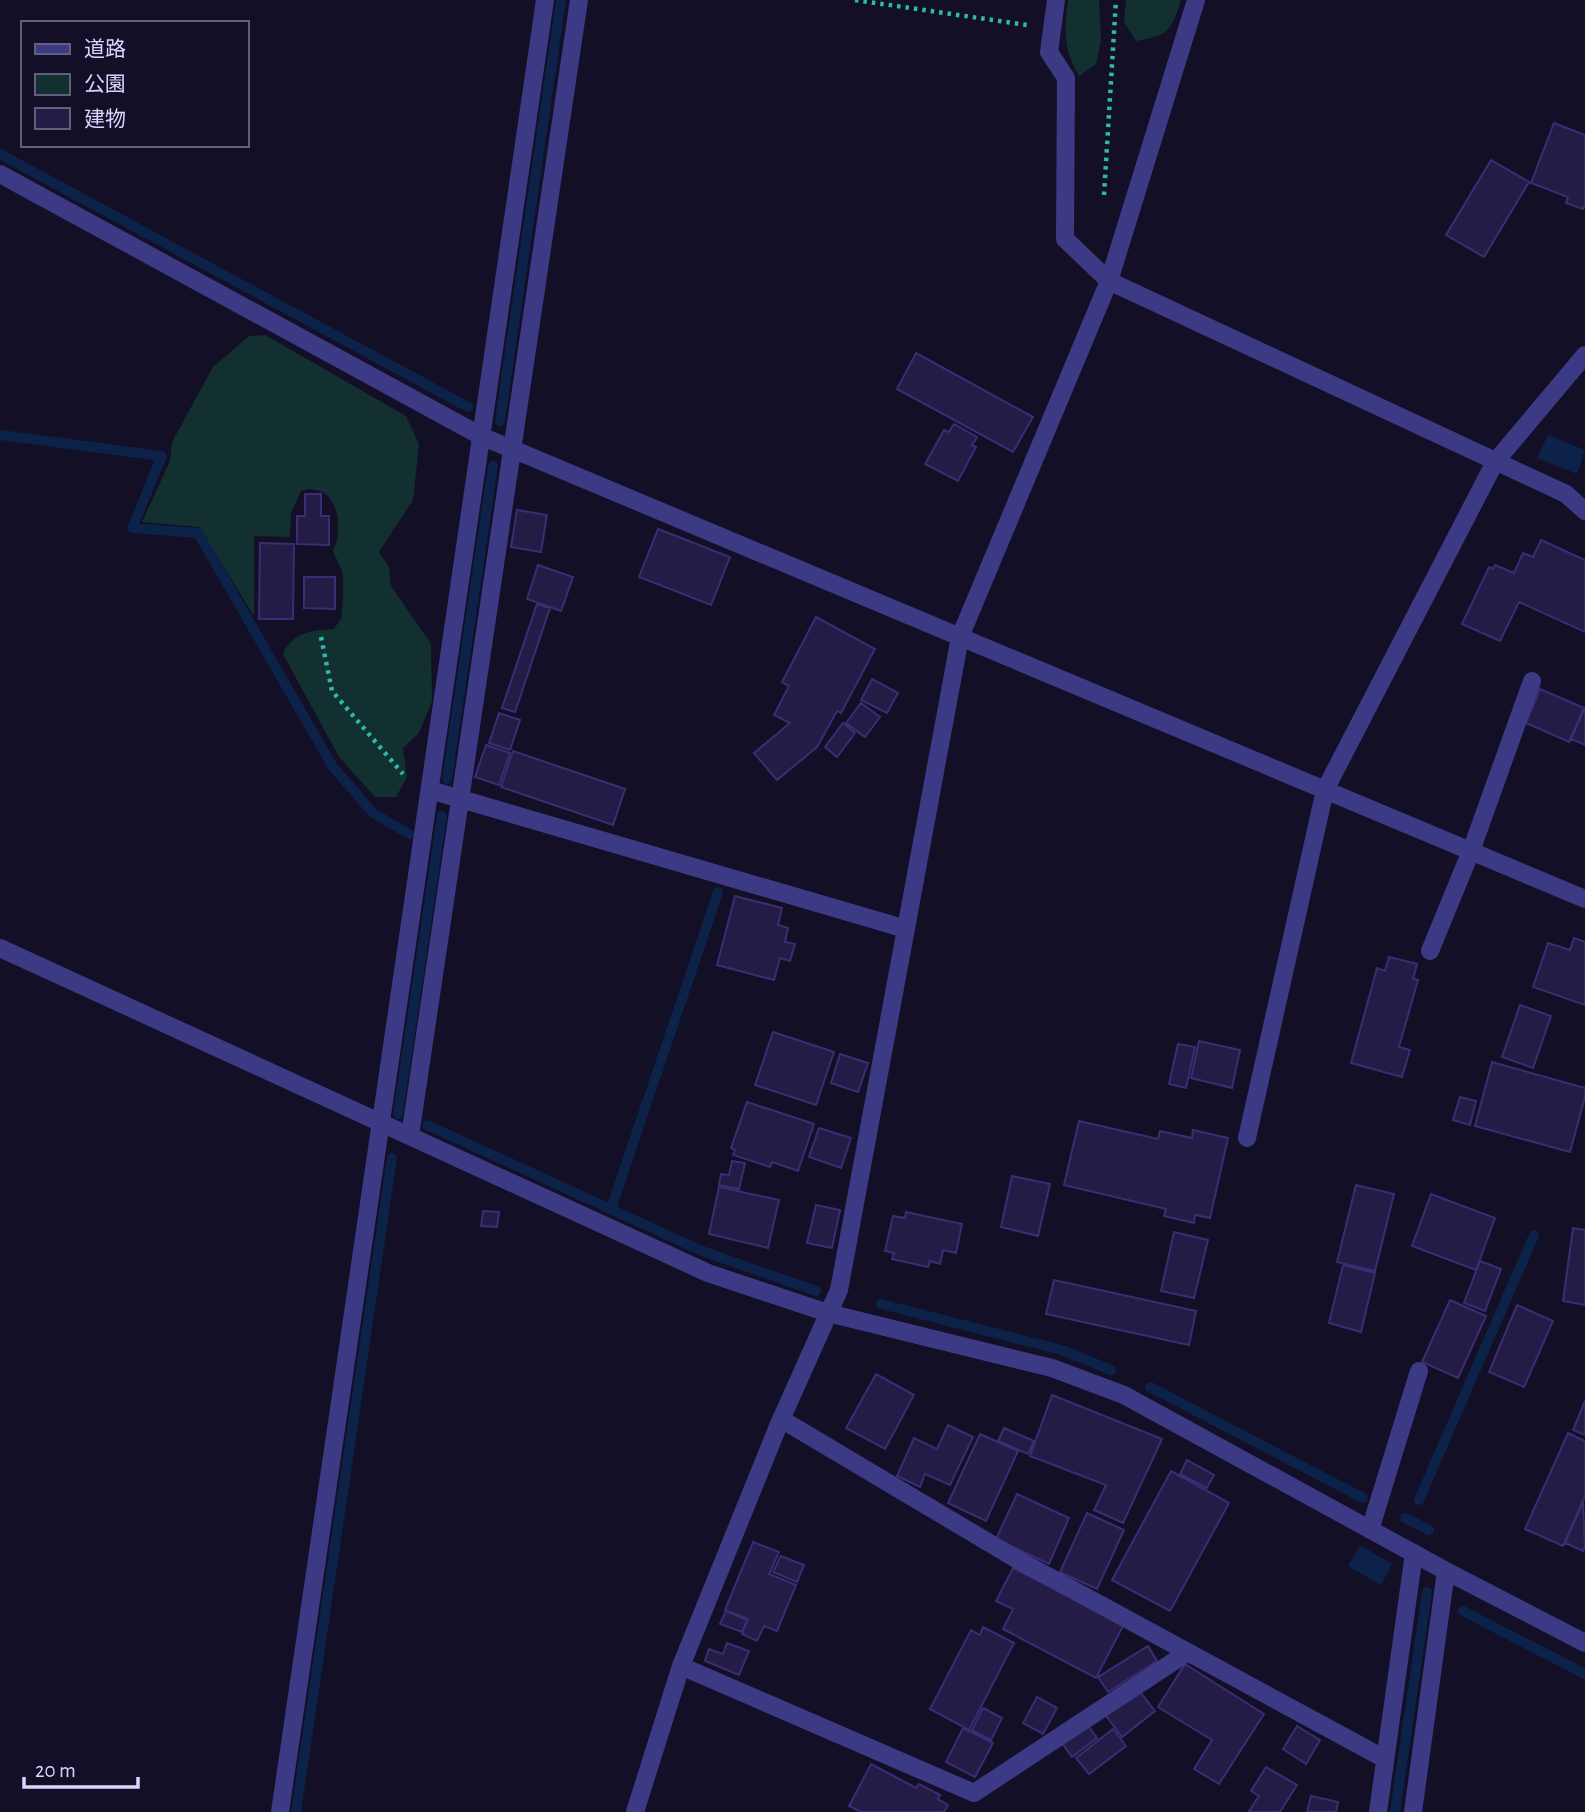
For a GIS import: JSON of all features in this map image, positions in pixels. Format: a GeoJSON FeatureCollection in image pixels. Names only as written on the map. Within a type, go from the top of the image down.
{"type":"FeatureCollection","features":[{"type":"Feature","properties":{"kind":"street"},"geometry":{"type":"LineString","coordinates":[[280,1812],[545,0]]}},
{"type":"Feature","properties":{"kind":"street"},"geometry":{"type":"LineString","coordinates":[[410,1136],[579,0]]}},
{"type":"Feature","properties":{"kind":"street"},"geometry":{"type":"LineString","coordinates":[[1056,0],[1049,52],[1066,78],[1065,239],[1109,281],[1566,494],[1585,511]]}},
{"type":"Feature","properties":{"kind":"street"},"geometry":{"type":"LineString","coordinates":[[635,1812],[681,1666],[781,1419],[839,1290],[960,637],[1109,281],[1196,0]]}},
{"type":"Feature","properties":{"kind":"street"},"geometry":{"type":"LineString","coordinates":[[0,174],[481,436],[1585,899]]}},
{"type":"Feature","properties":{"kind":"street"},"geometry":{"type":"LineString","coordinates":[[1247,1138],[1325,790],[1495,462],[1585,355]]}},
{"type":"Feature","properties":{"kind":"street"},"geometry":{"type":"LineString","coordinates":[[1430,951],[1471,851],[1532,681]]}},
{"type":"Feature","properties":{"kind":"street"},"geometry":{"type":"LineString","coordinates":[[430,790],[906,929]]}},
{"type":"Feature","properties":{"kind":"street"},"geometry":{"type":"LineString","coordinates":[[0,948],[708,1273],[828,1313],[1052,1368],[1124,1395],[1446,1571],[1585,1643]]}},
{"type":"Feature","properties":{"kind":"street"},"geometry":{"type":"LineString","coordinates":[[1370,1530],[1419,1371]]}},
{"type":"Feature","properties":{"kind":"street"},"geometry":{"type":"LineString","coordinates":[[781,1419],[1018,1560],[1385,1759]]}},
{"type":"Feature","properties":{"kind":"street"},"geometry":{"type":"LineString","coordinates":[[1378,1812],[1415,1553]]}},
{"type":"Feature","properties":{"kind":"street"},"geometry":{"type":"LineString","coordinates":[[1413,1812],[1446,1571]]}},
{"type":"Feature","properties":{"kind":"street"},"geometry":{"type":"LineString","coordinates":[[681,1666],[974,1793],[1188,1652]]}},
{"type":"Feature","properties":{"kind":"path"},"geometry":{"type":"LineString","coordinates":[[855,0],[1052,29]]}},
{"type":"Feature","properties":{"kind":"path"},"geometry":{"type":"LineString","coordinates":[[1104,199],[1115,0]]}},
{"type":"Feature","properties":{"kind":"path"},"geometry":{"type":"LineString","coordinates":[[321,637],[332,691],[414,787],[430,790]]}},
{"type":"Feature","properties":{"kind":"green space"},"geometry":{"type":"Polygon","coordinates":[[[1068,0],[1099,0],[1101,40],[1096,64],[1079,76],[1070,57],[1066,39],[1068,0]]]}},
{"type":"Feature","properties":{"kind":"green space"},"geometry":{"type":"Polygon","coordinates":[[[1126,0],[1181,0],[1175,18],[1167,30],[1155,37],[1136,41],[1124,22],[1126,0]]]}},
{"type":"Feature","properties":{"kind":"green space"},"geometry":{"type":"Polygon","coordinates":[[[265,335],[406,416],[419,444],[413,500],[379,552],[389,567],[391,586],[431,644],[432,701],[419,733],[403,748],[407,777],[396,797],[375,797],[339,757],[283,654],[298,637],[334,629],[341,619],[343,573],[333,551],[337,541],[338,518],[330,499],[323,492],[301,491],[291,513],[290,537],[254,536],[254,616],[199,527],[142,522],[170,461],[172,442],[213,367],[249,336],[265,335]]]}},
{"type":"Feature","properties":{"kind":"water"},"geometry":{"type":"Polygon","coordinates":[[[1548,435],[1585,450],[1577,474],[1537,458],[1548,435]]]}},
{"type":"Feature","properties":{"kind":"water"},"geometry":{"type":"Polygon","coordinates":[[[1360,1545],[1392,1564],[1381,1585],[1348,1566],[1360,1545]]]}},
{"type":"Feature","properties":{"kind":"building"},"geometry":{"type":"Polygon","coordinates":[[[1554,123],[1585,135],[1583,209],[1566,203],[1568,197],[1531,183],[1554,123]]]}},
{"type":"Feature","properties":{"kind":"building"},"geometry":{"type":"Polygon","coordinates":[[[1491,160],[1529,182],[1484,257],[1446,235],[1491,160]]]}},
{"type":"Feature","properties":{"kind":"building"},"geometry":{"type":"Polygon","coordinates":[[[916,353],[1033,417],[1013,452],[897,389],[916,353]]]}},
{"type":"Feature","properties":{"kind":"building"},"geometry":{"type":"Polygon","coordinates":[[[954,424],[977,437],[972,445],[976,447],[958,481],[925,464],[944,430],[949,432],[954,424]]]}},
{"type":"Feature","properties":{"kind":"building"},"geometry":{"type":"Polygon","coordinates":[[[305,494],[321,494],[321,516],[329,516],[329,545],[297,544],[297,516],[305,516],[305,494]]]}},
{"type":"Feature","properties":{"kind":"building"},"geometry":{"type":"Polygon","coordinates":[[[517,510],[547,515],[541,552],[511,547],[517,510]]]}},
{"type":"Feature","properties":{"kind":"building"},"geometry":{"type":"Polygon","coordinates":[[[658,529],[730,557],[711,605],[639,577],[658,529]]]}},
{"type":"Feature","properties":{"kind":"building"},"geometry":{"type":"Polygon","coordinates":[[[1541,540],[1585,560],[1585,632],[1519,602],[1500,641],[1462,624],[1489,567],[1493,569],[1495,565],[1514,573],[1523,553],[1533,557],[1541,540]]]}},
{"type":"Feature","properties":{"kind":"building"},"geometry":{"type":"Polygon","coordinates":[[[260,543],[294,544],[293,619],[259,619],[260,543]]]}},
{"type":"Feature","properties":{"kind":"building"},"geometry":{"type":"Polygon","coordinates":[[[538,565],[573,577],[561,611],[527,599],[538,565]]]}},
{"type":"Feature","properties":{"kind":"building"},"geometry":{"type":"Polygon","coordinates":[[[304,577],[335,577],[335,609],[304,608],[304,577]]]}},
{"type":"Feature","properties":{"kind":"building"},"geometry":{"type":"Polygon","coordinates":[[[537,604],[550,608],[515,712],[502,708],[537,604]]]}},
{"type":"Feature","properties":{"kind":"building"},"geometry":{"type":"Polygon","coordinates":[[[816,617],[875,649],[841,713],[837,711],[817,747],[777,780],[754,753],[790,723],[774,715],[789,686],[782,682],[816,617]]]}},
{"type":"Feature","properties":{"kind":"building"},"geometry":{"type":"Polygon","coordinates":[[[872,679],[898,693],[887,713],[861,700],[872,679]]]}},
{"type":"Feature","properties":{"kind":"building"},"geometry":{"type":"Polygon","coordinates":[[[1540,689],[1584,708],[1569,742],[1526,723],[1540,689]]]}},
{"type":"Feature","properties":{"kind":"building"},"geometry":{"type":"Polygon","coordinates":[[[861,703],[880,717],[865,737],[846,723],[861,703]]]}},
{"type":"Feature","properties":{"kind":"building"},"geometry":{"type":"Polygon","coordinates":[[[1585,707],[1585,745],[1571,739],[1585,707]]]}},
{"type":"Feature","properties":{"kind":"building"},"geometry":{"type":"Polygon","coordinates":[[[499,713],[520,720],[510,750],[489,743],[499,713]]]}},
{"type":"Feature","properties":{"kind":"building"},"geometry":{"type":"Polygon","coordinates":[[[843,723],[855,733],[837,757],[825,747],[843,723]]]}},
{"type":"Feature","properties":{"kind":"building"},"geometry":{"type":"Polygon","coordinates":[[[486,745],[510,753],[499,785],[475,777],[486,745]]]}},
{"type":"Feature","properties":{"kind":"building"},"geometry":{"type":"Polygon","coordinates":[[[513,751],[625,789],[613,825],[501,787],[513,751]]]}},
{"type":"Feature","properties":{"kind":"building"},"geometry":{"type":"Polygon","coordinates":[[[735,896],[782,908],[778,925],[788,928],[785,942],[795,944],[790,961],[780,958],[774,980],[717,965],[735,896]]]}},
{"type":"Feature","properties":{"kind":"building"},"geometry":{"type":"Polygon","coordinates":[[[1574,938],[1585,942],[1585,1005],[1533,987],[1548,943],[1570,950],[1574,938]]]}},
{"type":"Feature","properties":{"kind":"building"},"geometry":{"type":"Polygon","coordinates":[[[1389,957],[1417,964],[1413,979],[1418,980],[1399,1047],[1410,1050],[1402,1077],[1351,1063],[1377,968],[1385,971],[1389,957]]]}},
{"type":"Feature","properties":{"kind":"building"},"geometry":{"type":"Polygon","coordinates":[[[1520,1005],[1551,1016],[1533,1068],[1502,1057],[1520,1005]]]}},
{"type":"Feature","properties":{"kind":"building"},"geometry":{"type":"Polygon","coordinates":[[[773,1032],[834,1052],[816,1105],[755,1085],[773,1032]]]}},
{"type":"Feature","properties":{"kind":"building"},"geometry":{"type":"Polygon","coordinates":[[[1199,1041],[1240,1050],[1232,1088],[1191,1078],[1199,1041]]]}},
{"type":"Feature","properties":{"kind":"building"},"geometry":{"type":"Polygon","coordinates":[[[1178,1044],[1195,1047],[1186,1088],[1169,1084],[1178,1044]]]}},
{"type":"Feature","properties":{"kind":"building"},"geometry":{"type":"Polygon","coordinates":[[[840,1054],[868,1063],[858,1092],[831,1083],[840,1054]]]}},
{"type":"Feature","properties":{"kind":"building"},"geometry":{"type":"Polygon","coordinates":[[[1492,1062],[1585,1088],[1570,1152],[1475,1126],[1492,1062]]]}},
{"type":"Feature","properties":{"kind":"building"},"geometry":{"type":"Polygon","coordinates":[[[1460,1097],[1476,1101],[1470,1125],[1453,1120],[1460,1097]]]}},
{"type":"Feature","properties":{"kind":"building"},"geometry":{"type":"Polygon","coordinates":[[[747,1102],[814,1124],[798,1171],[772,1162],[770,1167],[733,1155],[735,1150],[731,1148],[747,1102]]]}},
{"type":"Feature","properties":{"kind":"building"},"geometry":{"type":"Polygon","coordinates":[[[1079,1121],[1158,1139],[1160,1131],[1192,1138],[1193,1130],[1228,1138],[1210,1218],[1195,1215],[1194,1223],[1164,1216],[1166,1209],[1064,1185],[1079,1121]]]}},
{"type":"Feature","properties":{"kind":"building"},"geometry":{"type":"Polygon","coordinates":[[[819,1128],[851,1138],[841,1168],[809,1157],[819,1128]]]}},
{"type":"Feature","properties":{"kind":"building"},"geometry":{"type":"Polygon","coordinates":[[[732,1161],[745,1163],[739,1189],[719,1185],[721,1174],[729,1175],[732,1161]]]}},
{"type":"Feature","properties":{"kind":"building"},"geometry":{"type":"Polygon","coordinates":[[[1012,1176],[1050,1184],[1038,1236],[1001,1227],[1012,1176]]]}},
{"type":"Feature","properties":{"kind":"building"},"geometry":{"type":"Polygon","coordinates":[[[1356,1185],[1394,1194],[1375,1271],[1337,1262],[1356,1185]]]}},
{"type":"Feature","properties":{"kind":"building"},"geometry":{"type":"Polygon","coordinates":[[[719,1187],[779,1200],[768,1248],[709,1234],[719,1187]]]}},
{"type":"Feature","properties":{"kind":"building"},"geometry":{"type":"Polygon","coordinates":[[[1431,1194],[1495,1218],[1476,1270],[1412,1246],[1431,1194]]]}},
{"type":"Feature","properties":{"kind":"building"},"geometry":{"type":"Polygon","coordinates":[[[816,1205],[840,1210],[832,1248],[807,1243],[816,1205]]]}},
{"type":"Feature","properties":{"kind":"building"},"geometry":{"type":"Polygon","coordinates":[[[483,1211],[499,1212],[497,1227],[481,1226],[483,1211]]]}},
{"type":"Feature","properties":{"kind":"building"},"geometry":{"type":"Polygon","coordinates":[[[906,1212],[962,1224],[956,1253],[943,1250],[940,1264],[930,1261],[928,1267],[892,1259],[894,1253],[885,1251],[893,1216],[905,1218],[906,1212]]]}},
{"type":"Feature","properties":{"kind":"building"},"geometry":{"type":"Polygon","coordinates":[[[1573,1228],[1585,1230],[1585,1305],[1563,1301],[1573,1228]]]}},
{"type":"Feature","properties":{"kind":"building"},"geometry":{"type":"Polygon","coordinates":[[[1174,1232],[1208,1240],[1194,1298],[1161,1291],[1174,1232]]]}},
{"type":"Feature","properties":{"kind":"building"},"geometry":{"type":"Polygon","coordinates":[[[1480,1261],[1501,1269],[1485,1311],[1464,1303],[1480,1261]]]}},
{"type":"Feature","properties":{"kind":"building"},"geometry":{"type":"Polygon","coordinates":[[[1343,1265],[1375,1273],[1361,1332],[1329,1323],[1343,1265]]]}},
{"type":"Feature","properties":{"kind":"building"},"geometry":{"type":"Polygon","coordinates":[[[1054,1280],[1196,1311],[1189,1345],[1046,1314],[1054,1280]]]}},
{"type":"Feature","properties":{"kind":"building"},"geometry":{"type":"Polygon","coordinates":[[[1450,1300],[1486,1316],[1458,1378],[1422,1362],[1450,1300]]]}},
{"type":"Feature","properties":{"kind":"building"},"geometry":{"type":"Polygon","coordinates":[[[1517,1305],[1553,1321],[1524,1387],[1489,1372],[1517,1305]]]}},
{"type":"Feature","properties":{"kind":"building"},"geometry":{"type":"Polygon","coordinates":[[[876,1374],[914,1395],[885,1449],[846,1428],[876,1374]]]}},
{"type":"Feature","properties":{"kind":"building"},"geometry":{"type":"Polygon","coordinates":[[[1052,1395],[1162,1439],[1123,1523],[1094,1510],[1106,1485],[1030,1456],[1052,1395]]]}},
{"type":"Feature","properties":{"kind":"building"},"geometry":{"type":"Polygon","coordinates":[[[1585,1401],[1585,1435],[1573,1430],[1585,1401]]]}},
{"type":"Feature","properties":{"kind":"building"},"geometry":{"type":"Polygon","coordinates":[[[948,1425],[973,1437],[950,1485],[925,1474],[920,1487],[897,1476],[914,1438],[937,1449],[948,1425]]]}},
{"type":"Feature","properties":{"kind":"building"},"geometry":{"type":"Polygon","coordinates":[[[1004,1428],[1034,1441],[1028,1454],[998,1441],[1004,1428]]]}},
{"type":"Feature","properties":{"kind":"building"},"geometry":{"type":"Polygon","coordinates":[[[1568,1433],[1585,1441],[1585,1496],[1563,1546],[1525,1529],[1568,1433]]]}},
{"type":"Feature","properties":{"kind":"building"},"geometry":{"type":"Polygon","coordinates":[[[980,1434],[1018,1451],[986,1521],[948,1503],[980,1434]]]}},
{"type":"Feature","properties":{"kind":"building"},"geometry":{"type":"Polygon","coordinates":[[[1187,1460],[1214,1475],[1207,1488],[1180,1474],[1187,1460]]]}},
{"type":"Feature","properties":{"kind":"building"},"geometry":{"type":"Polygon","coordinates":[[[1171,1471],[1229,1503],[1170,1611],[1112,1580],[1171,1471]]]}},
{"type":"Feature","properties":{"kind":"building"},"geometry":{"type":"Polygon","coordinates":[[[1017,1494],[1069,1518],[1049,1564],[996,1539],[1017,1494]]]}},
{"type":"Feature","properties":{"kind":"building"},"geometry":{"type":"Polygon","coordinates":[[[1583,1502],[1585,1546],[1583,1551],[1565,1543],[1583,1502]]]}},
{"type":"Feature","properties":{"kind":"building"},"geometry":{"type":"Polygon","coordinates":[[[1087,1513],[1124,1530],[1097,1589],[1060,1572],[1087,1513]]]}},
{"type":"Feature","properties":{"kind":"building"},"geometry":{"type":"Polygon","coordinates":[[[753,1542],[779,1552],[769,1574],[796,1585],[777,1631],[764,1626],[757,1641],[742,1634],[748,1619],[725,1610],[753,1542]]]}},
{"type":"Feature","properties":{"kind":"building"},"geometry":{"type":"Polygon","coordinates":[[[781,1556],[804,1565],[797,1582],[773,1572],[781,1556]]]}},
{"type":"Feature","properties":{"kind":"building"},"geometry":{"type":"Polygon","coordinates":[[[1013,1568],[1124,1624],[1096,1678],[1003,1629],[1013,1609],[996,1601],[1013,1568]]]}},
{"type":"Feature","properties":{"kind":"building"},"geometry":{"type":"Polygon","coordinates":[[[726,1611],[747,1620],[742,1632],[720,1624],[726,1611]]]}},
{"type":"Feature","properties":{"kind":"building"},"geometry":{"type":"Polygon","coordinates":[[[983,1627],[1014,1643],[969,1730],[930,1709],[971,1630],[980,1635],[983,1627]]]}},
{"type":"Feature","properties":{"kind":"building"},"geometry":{"type":"Polygon","coordinates":[[[727,1643],[749,1651],[739,1675],[705,1661],[709,1649],[723,1654],[727,1643]]]}},
{"type":"Feature","properties":{"kind":"building"},"geometry":{"type":"Polygon","coordinates":[[[1148,1646],[1157,1661],[1108,1692],[1098,1677],[1148,1646]]]}},
{"type":"Feature","properties":{"kind":"building"},"geometry":{"type":"Polygon","coordinates":[[[1185,1664],[1264,1714],[1219,1784],[1194,1769],[1212,1740],[1158,1707],[1185,1664]]]}},
{"type":"Feature","properties":{"kind":"building"},"geometry":{"type":"Polygon","coordinates":[[[1137,1688],[1155,1711],[1122,1737],[1104,1713],[1137,1688]]]}},
{"type":"Feature","properties":{"kind":"building"},"geometry":{"type":"Polygon","coordinates":[[[1037,1697],[1057,1708],[1043,1734],[1023,1723],[1037,1697]]]}},
{"type":"Feature","properties":{"kind":"building"},"geometry":{"type":"Polygon","coordinates":[[[983,1708],[1002,1718],[991,1740],[972,1730],[983,1708]]]}},
{"type":"Feature","properties":{"kind":"building"},"geometry":{"type":"Polygon","coordinates":[[[1087,1724],[1097,1738],[1072,1757],[1062,1743],[1087,1724]]]}},
{"type":"Feature","properties":{"kind":"building"},"geometry":{"type":"Polygon","coordinates":[[[1297,1726],[1320,1740],[1306,1764],[1283,1749],[1297,1726]]]}},
{"type":"Feature","properties":{"kind":"building"},"geometry":{"type":"Polygon","coordinates":[[[963,1728],[993,1743],[975,1777],[946,1762],[963,1728]]]}},
{"type":"Feature","properties":{"kind":"building"},"geometry":{"type":"Polygon","coordinates":[[[1113,1729],[1126,1746],[1089,1774],[1076,1758],[1113,1729]]]}},
{"type":"Feature","properties":{"kind":"building"},"geometry":{"type":"Polygon","coordinates":[[[871,1764],[916,1788],[919,1784],[940,1795],[938,1799],[948,1805],[944,1812],[861,1812],[849,1806],[871,1764]]]}},
{"type":"Feature","properties":{"kind":"building"},"geometry":{"type":"Polygon","coordinates":[[[1266,1767],[1297,1785],[1280,1812],[1249,1811],[1259,1796],[1251,1791],[1266,1767]]]}},
{"type":"Feature","properties":{"kind":"building"},"geometry":{"type":"Polygon","coordinates":[[[1311,1796],[1338,1802],[1336,1812],[1307,1812],[1311,1796]]]}},
{"type":"Feature","properties":{"kind":"waterway"},"geometry":{"type":"LineString","coordinates":[[500,421],[561,0]]}},
{"type":"Feature","properties":{"kind":"waterway"},"geometry":{"type":"LineString","coordinates":[[0,154],[468,407]]}},
{"type":"Feature","properties":{"kind":"waterway"},"geometry":{"type":"LineString","coordinates":[[0,435],[162,456],[132,528],[198,533],[333,767],[373,813],[409,834]]}},
{"type":"Feature","properties":{"kind":"waterway"},"geometry":{"type":"LineString","coordinates":[[447,779],[493,466]]}},
{"type":"Feature","properties":{"kind":"waterway"},"geometry":{"type":"LineString","coordinates":[[398,1114],[442,816]]}},
{"type":"Feature","properties":{"kind":"waterway"},"geometry":{"type":"LineString","coordinates":[[611,1209],[718,892]]}},
{"type":"Feature","properties":{"kind":"waterway"},"geometry":{"type":"LineString","coordinates":[[427,1125],[702,1251],[816,1291]]}},
{"type":"Feature","properties":{"kind":"waterway"},"geometry":{"type":"LineString","coordinates":[[296,1812],[392,1158]]}},
{"type":"Feature","properties":{"kind":"waterway"},"geometry":{"type":"LineString","coordinates":[[1419,1500],[1534,1235]]}},
{"type":"Feature","properties":{"kind":"waterway"},"geometry":{"type":"LineString","coordinates":[[881,1304],[1062,1350],[1111,1370]]}},
{"type":"Feature","properties":{"kind":"waterway"},"geometry":{"type":"LineString","coordinates":[[1150,1387],[1363,1498]]}},
{"type":"Feature","properties":{"kind":"waterway"},"geometry":{"type":"LineString","coordinates":[[1405,1518],[1429,1530]]}},
{"type":"Feature","properties":{"kind":"waterway"},"geometry":{"type":"LineString","coordinates":[[1395,1812],[1427,1592]]}},
{"type":"Feature","properties":{"kind":"waterway"},"geometry":{"type":"LineString","coordinates":[[1463,1611],[1585,1674]]}}]}
